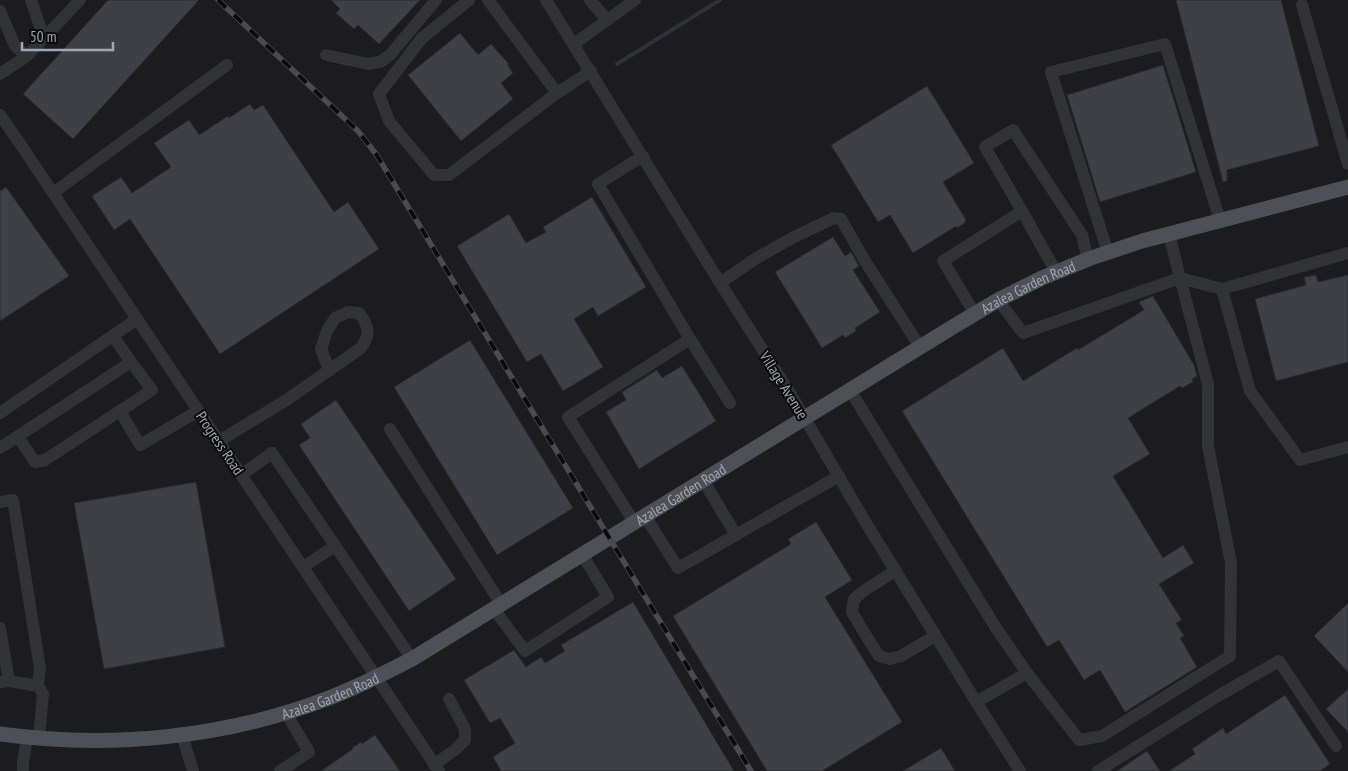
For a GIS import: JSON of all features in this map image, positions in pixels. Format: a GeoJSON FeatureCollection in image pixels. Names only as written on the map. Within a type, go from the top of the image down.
{"type":"FeatureCollection","features":[{"type":"Feature","properties":{"kind":"main road","name":"Azalea Garden Road"},"geometry":{"type":"LineString","coordinates":[[0,734],[69,740],[139,740],[225,728],[330,698],[376,678],[412,659],[998,300],[1056,272],[1142,241],[1348,187]]}},
{"type":"Feature","properties":{"kind":"street"},"geometry":{"type":"LineString","coordinates":[[31,0],[44,38]]}},
{"type":"Feature","properties":{"kind":"street"},"geometry":{"type":"LineString","coordinates":[[326,55],[368,64],[380,62],[390,56],[436,0]]}},
{"type":"Feature","properties":{"kind":"street"},"geometry":{"type":"LineString","coordinates":[[469,0],[422,38],[380,94],[389,121],[434,175],[449,175],[557,93],[590,71]]}},
{"type":"Feature","properties":{"kind":"street"},"geometry":{"type":"LineString","coordinates":[[488,0],[557,93]]}},
{"type":"Feature","properties":{"kind":"street","name":"Village Avenue"},"geometry":{"type":"LineString","coordinates":[[546,0],[805,418],[895,571],[1020,771]]}},
{"type":"Feature","properties":{"kind":"street"},"geometry":{"type":"LineString","coordinates":[[590,0],[608,20]]}},
{"type":"Feature","properties":{"kind":"street"},"geometry":{"type":"LineString","coordinates":[[574,44],[635,0]]}},
{"type":"Feature","properties":{"kind":"street"},"geometry":{"type":"LineString","coordinates":[[0,74],[28,56],[77,1]]}},
{"type":"Feature","properties":{"kind":"street"},"geometry":{"type":"LineString","coordinates":[[1302,4],[1348,164]]}},
{"type":"Feature","properties":{"kind":"street"},"geometry":{"type":"LineString","coordinates":[[0,11],[15,46],[28,56]]}},
{"type":"Feature","properties":{"kind":"street"},"geometry":{"type":"LineString","coordinates":[[1108,252],[1051,72],[1165,44],[1220,220]]}},
{"type":"Feature","properties":{"kind":"street"},"geometry":{"type":"LineString","coordinates":[[53,193],[227,65]]}},
{"type":"Feature","properties":{"kind":"street","name":"Progress Road"},"geometry":{"type":"LineString","coordinates":[[0,115],[436,768]]}},
{"type":"Feature","properties":{"kind":"street"},"geometry":{"type":"LineString","coordinates":[[1056,272],[985,147],[1013,130],[1082,235],[1088,260]]}},
{"type":"Feature","properties":{"kind":"street"},"geometry":{"type":"LineString","coordinates":[[643,156],[598,184],[690,339],[730,402]]}},
{"type":"Feature","properties":{"kind":"street"},"geometry":{"type":"LineString","coordinates":[[975,314],[943,260],[1022,211]]}},
{"type":"Feature","properties":{"kind":"street"},"geometry":{"type":"LineString","coordinates":[[720,283],[754,259],[792,238],[834,218],[841,219],[865,261],[920,347]]}},
{"type":"Feature","properties":{"kind":"street"},"geometry":{"type":"LineString","coordinates":[[850,390],[1027,674],[1079,740],[1102,736],[1230,656],[1232,563],[1208,446],[1208,384],[1169,234]]}},
{"type":"Feature","properties":{"kind":"street"},"geometry":{"type":"LineString","coordinates":[[998,300],[1023,333],[1180,278],[1222,290],[1348,253]]}},
{"type":"Feature","properties":{"kind":"street"},"geometry":{"type":"LineString","coordinates":[[1222,290],[1250,391],[1300,460],[1348,447]]}},
{"type":"Feature","properties":{"kind":"street"},"geometry":{"type":"LineString","coordinates":[[219,441],[288,399],[361,348],[367,340],[368,330],[365,321],[359,313],[348,312],[335,318],[327,331],[321,349],[329,370]]}},
{"type":"Feature","properties":{"kind":"street"},"geometry":{"type":"LineString","coordinates":[[0,413],[137,319]]}},
{"type":"Feature","properties":{"kind":"street"},"geometry":{"type":"LineString","coordinates":[[18,437],[35,462],[45,460],[152,390],[113,336]]}},
{"type":"Feature","properties":{"kind":"street"},"geometry":{"type":"LineString","coordinates":[[690,339],[568,417],[639,519],[678,568],[838,476]]}},
{"type":"Feature","properties":{"kind":"street"},"geometry":{"type":"LineString","coordinates":[[0,448],[131,362]]}},
{"type":"Feature","properties":{"kind":"street"},"geometry":{"type":"LineString","coordinates":[[120,411],[140,445],[198,411]]}},
{"type":"Feature","properties":{"kind":"street"},"geometry":{"type":"LineString","coordinates":[[390,429],[525,651],[608,597],[582,554]]}},
{"type":"Feature","properties":{"kind":"street"},"geometry":{"type":"LineString","coordinates":[[241,474],[272,453],[412,659]]}},
{"type":"Feature","properties":{"kind":"street"},"geometry":{"type":"LineString","coordinates":[[703,480],[736,535]]}},
{"type":"Feature","properties":{"kind":"street"},"geometry":{"type":"LineString","coordinates":[[0,502],[13,500],[40,668],[38,686],[43,694],[33,738],[23,764],[23,771]]}},
{"type":"Feature","properties":{"kind":"street"},"geometry":{"type":"LineString","coordinates":[[303,567],[335,546]]}},
{"type":"Feature","properties":{"kind":"street"},"geometry":{"type":"LineString","coordinates":[[895,571],[865,590],[854,600],[852,612],[865,634],[879,656],[890,659],[901,656],[935,636]]}},
{"type":"Feature","properties":{"kind":"street"},"geometry":{"type":"LineString","coordinates":[[0,628],[4,681],[38,686]]}},
{"type":"Feature","properties":{"kind":"street"},"geometry":{"type":"LineString","coordinates":[[1098,771],[1218,696],[1279,661],[1336,746]]}},
{"type":"Feature","properties":{"kind":"street"},"geometry":{"type":"LineString","coordinates":[[976,702],[1027,674]]}},
{"type":"Feature","properties":{"kind":"street"},"geometry":{"type":"LineString","coordinates":[[436,768],[465,740],[465,729],[449,699]]}},
{"type":"Feature","properties":{"kind":"street"},"geometry":{"type":"LineString","coordinates":[[280,771],[308,752],[286,712]]}},
{"type":"Feature","properties":{"kind":"street"},"geometry":{"type":"LineString","coordinates":[[182,735],[193,771]]}},
{"type":"Feature","properties":{"kind":"shaded area"},"geometry":{"type":"Polygon","coordinates":[[[0,0],[1348,0],[1348,771],[0,771],[0,0]]]}},
{"type":"Feature","properties":{"kind":"building"},"geometry":{"type":"Polygon","coordinates":[[[108,0],[199,0],[73,139],[23,94],[108,0]]]}},
{"type":"Feature","properties":{"kind":"building"},"geometry":{"type":"Polygon","coordinates":[[[331,0],[420,0],[379,44],[358,25],[354,29],[336,13],[340,9],[331,0]]]}},
{"type":"Feature","properties":{"kind":"building"},"geometry":{"type":"Polygon","coordinates":[[[1176,0],[1281,0],[1319,146],[1227,170],[1227,181],[1223,182],[1176,0]]]}},
{"type":"Feature","properties":{"kind":"building"},"geometry":{"type":"Polygon","coordinates":[[[460,33],[478,55],[491,44],[508,63],[513,73],[501,83],[513,99],[461,141],[408,75],[460,33]]]}},
{"type":"Feature","properties":{"kind":"building"},"geometry":{"type":"Polygon","coordinates":[[[1163,65],[1196,172],[1100,202],[1067,95],[1163,65]]]}},
{"type":"Feature","properties":{"kind":"building"},"geometry":{"type":"Polygon","coordinates":[[[927,86],[974,163],[943,182],[966,222],[957,228],[956,226],[913,253],[890,215],[878,222],[831,145],[927,86]]]}},
{"type":"Feature","properties":{"kind":"building"},"geometry":{"type":"Polygon","coordinates":[[[250,104],[254,110],[263,105],[334,212],[348,202],[379,249],[220,354],[130,219],[114,230],[92,196],[121,177],[132,193],[171,167],[154,143],[189,120],[199,135],[250,104]]]}},
{"type":"Feature","properties":{"kind":"building"},"geometry":{"type":"Polygon","coordinates":[[[6,187],[69,276],[0,321],[0,191],[6,187]]]}},
{"type":"Feature","properties":{"kind":"building"},"geometry":{"type":"Polygon","coordinates":[[[592,197],[646,287],[598,316],[593,307],[574,319],[603,367],[563,391],[541,354],[527,362],[457,246],[509,214],[526,243],[546,232],[543,227],[592,197]]]}},
{"type":"Feature","properties":{"kind":"building"},"geometry":{"type":"Polygon","coordinates":[[[833,237],[845,256],[851,252],[859,266],[853,270],[880,312],[855,328],[856,331],[845,338],[843,335],[822,348],[775,272],[833,237]]]}},
{"type":"Feature","properties":{"kind":"building"},"geometry":{"type":"Polygon","coordinates":[[[1316,275],[1318,282],[1348,275],[1348,362],[1276,381],[1255,299],[1306,285],[1304,277],[1316,275]]]}},
{"type":"Feature","properties":{"kind":"building"},"geometry":{"type":"Polygon","coordinates":[[[1153,296],[1194,365],[1197,376],[1192,379],[1193,382],[1182,388],[1180,386],[1128,418],[1150,454],[1113,476],[1163,558],[1183,545],[1194,563],[1159,584],[1182,620],[1176,623],[1184,636],[1180,638],[1197,667],[1125,712],[1100,670],[1084,680],[1059,640],[1047,647],[902,411],[1003,348],[1023,381],[1144,310],[1139,302],[1153,296]]]}},
{"type":"Feature","properties":{"kind":"building"},"geometry":{"type":"Polygon","coordinates":[[[470,340],[573,508],[497,555],[394,387],[470,340]]]}},
{"type":"Feature","properties":{"kind":"building"},"geometry":{"type":"Polygon","coordinates":[[[682,366],[716,421],[639,469],[606,412],[626,400],[622,392],[657,370],[662,378],[682,366]]]}},
{"type":"Feature","properties":{"kind":"building"},"geometry":{"type":"Polygon","coordinates":[[[336,400],[456,579],[409,611],[299,445],[310,438],[301,424],[336,400]]]}},
{"type":"Feature","properties":{"kind":"building"},"geometry":{"type":"Polygon","coordinates":[[[196,482],[225,647],[104,669],[74,503],[196,482]]]}},
{"type":"Feature","properties":{"kind":"building"},"geometry":{"type":"Polygon","coordinates":[[[816,522],[852,580],[825,597],[902,722],[822,771],[767,771],[673,616],[791,544],[788,539],[816,522]]]}},
{"type":"Feature","properties":{"kind":"building"},"geometry":{"type":"Polygon","coordinates":[[[633,602],[734,771],[501,771],[493,757],[515,743],[500,718],[490,723],[464,680],[514,650],[526,667],[541,657],[545,663],[565,651],[561,645],[633,602]]]}},
{"type":"Feature","properties":{"kind":"building"},"geometry":{"type":"Polygon","coordinates":[[[1348,603],[1348,672],[1314,636],[1348,603]]]}},
{"type":"Feature","properties":{"kind":"building"},"geometry":{"type":"Polygon","coordinates":[[[1348,689],[1348,732],[1326,709],[1348,689]]]}},
{"type":"Feature","properties":{"kind":"building"},"geometry":{"type":"Polygon","coordinates":[[[1285,695],[1330,764],[1320,771],[1169,771],[1195,754],[1192,749],[1223,728],[1226,734],[1285,695]]]}},
{"type":"Feature","properties":{"kind":"building"},"geometry":{"type":"Polygon","coordinates":[[[375,735],[400,771],[321,771],[361,742],[362,744],[375,735]]]}},
{"type":"Feature","properties":{"kind":"building"},"geometry":{"type":"Polygon","coordinates":[[[941,748],[955,771],[903,771],[941,748]]]}},
{"type":"Feature","properties":{"kind":"building"},"geometry":{"type":"Polygon","coordinates":[[[1147,751],[1160,771],[1117,771],[1147,751]]]}},
{"type":"Feature","properties":{"kind":"waterway"},"geometry":{"type":"LineString","coordinates":[[617,64],[720,0]]}},
{"type":"Feature","properties":{"kind":"railway"},"geometry":{"type":"LineString","coordinates":[[218,0],[358,131],[376,154],[751,771]]}}]}
